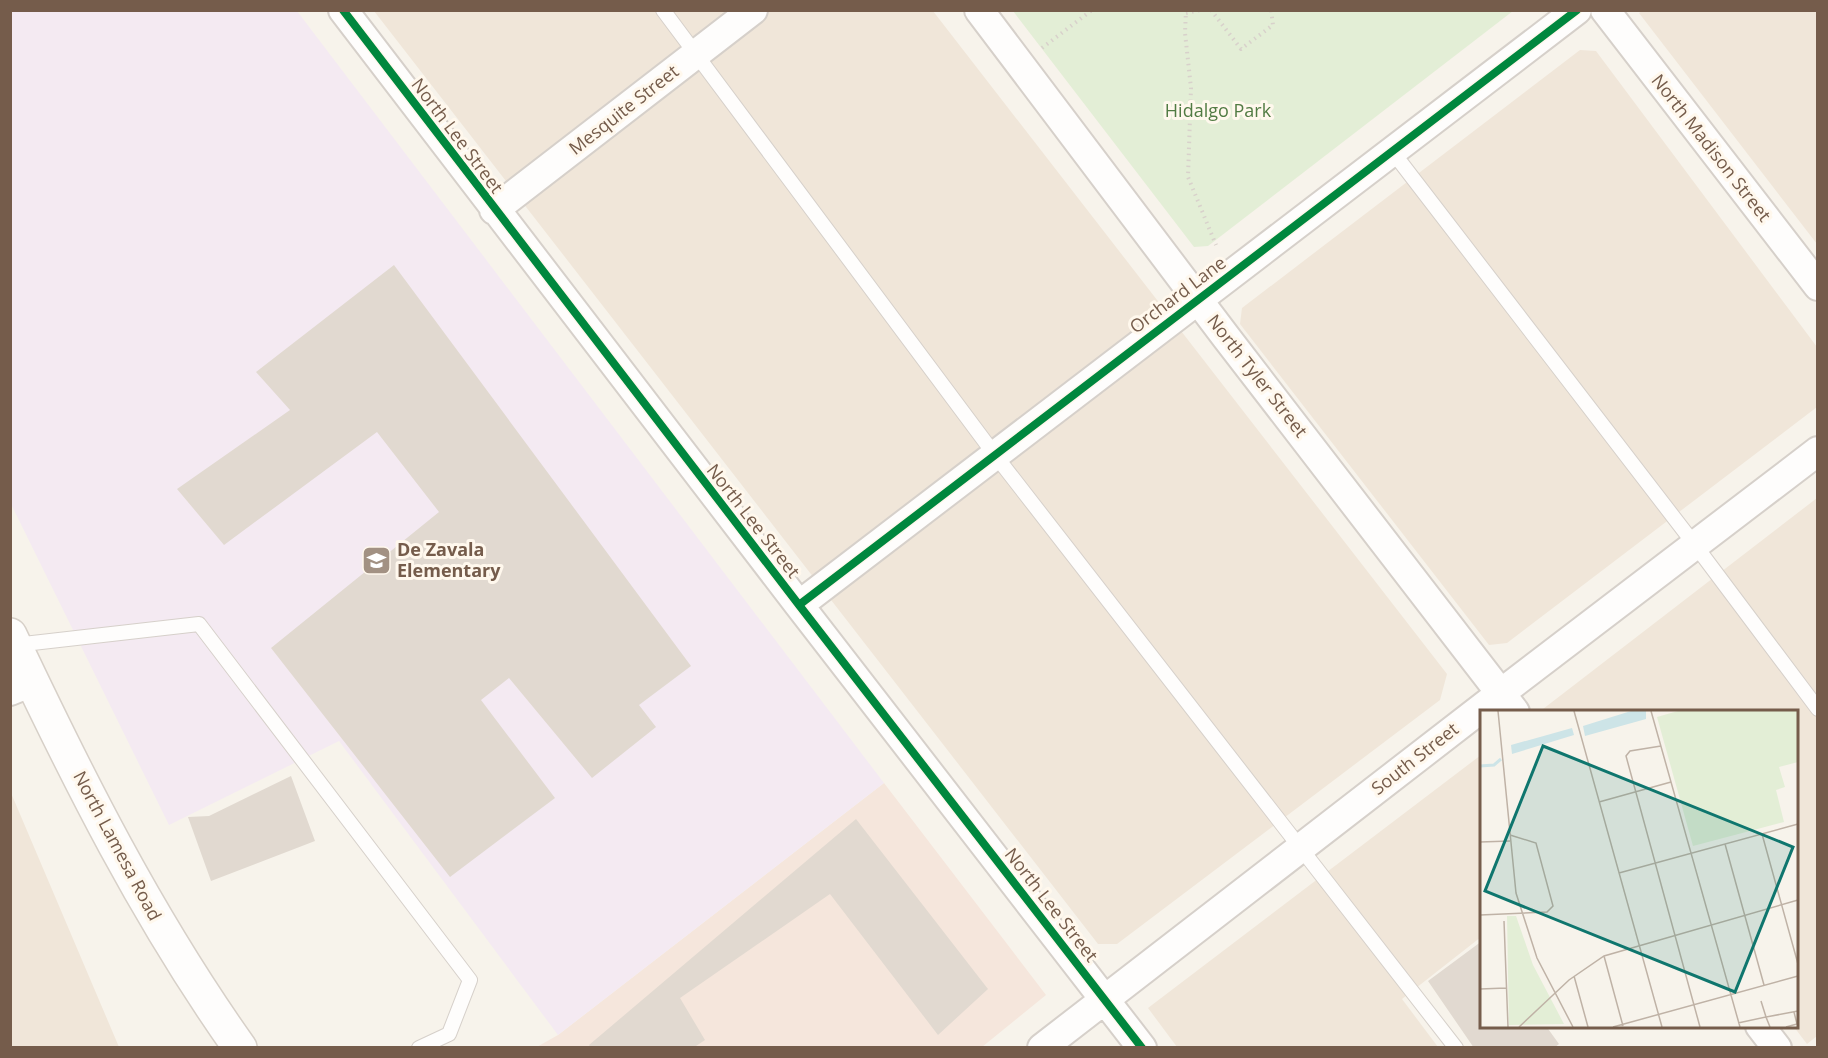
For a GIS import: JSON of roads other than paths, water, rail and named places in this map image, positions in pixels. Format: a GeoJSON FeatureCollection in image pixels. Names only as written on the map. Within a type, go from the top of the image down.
{"type":"FeatureCollection","features":[{"type":"Feature","properties":{"kind":"main road","name":"North Lamesa Road"},"geometry":{"type":"LineString","coordinates":[[13,640],[21,686],[200,991],[240,1047]]}},
{"type":"Feature","properties":{"kind":"street","name":"North Lee Street"},"geometry":{"type":"LineString","coordinates":[[344,10],[494,210],[1142,1047]]}},
{"type":"Feature","properties":{"kind":"street","name":"Mesquite Street"},"geometry":{"type":"LineString","coordinates":[[494,210],[753,10]]}},
{"type":"Feature","properties":{"kind":"street","name":"North Tyler Street"},"geometry":{"type":"LineString","coordinates":[[979,10],[1508,702]]}},
{"type":"Feature","properties":{"kind":"street","name":"Orchard Lane"},"geometry":{"type":"LineString","coordinates":[[799,605],[1577,10]]}},
{"type":"Feature","properties":{"kind":"street","name":"North Madison Street"},"geometry":{"type":"LineString","coordinates":[[1605,10],[1818,286]]}},
{"type":"Feature","properties":{"kind":"street","name":"South Street"},"geometry":{"type":"LineString","coordinates":[[1508,702],[1695,545],[1818,451]]}},
{"type":"Feature","properties":{"kind":"street","name":"South Street"},"geometry":{"type":"LineString","coordinates":[[1042,1047],[1300,848],[1480,722]]}},
{"type":"Feature","properties":{"kind":"street"},"geometry":{"type":"LineString","coordinates":[[1762,1028],[1777,1047]]}},
{"type":"Feature","properties":{"kind":"lane"},"geometry":{"type":"LineString","coordinates":[[663,10],[995,455],[1456,1047]]}},
{"type":"Feature","properties":{"kind":"lane"},"geometry":{"type":"LineString","coordinates":[[1392,151],[1818,709]]}},
{"type":"Feature","properties":{"kind":"lane"},"geometry":{"type":"LineString","coordinates":[[13,640],[199,624],[470,980],[449,1034],[419,1047]]}},
{"type":"Feature","properties":{"kind":"place","name":"De Zavala Elementary"},"geometry":{"type":"Point","coordinates":[376,560]}},
{"type":"Feature","properties":{"kind":"park label","name":"Hidalgo Park"},"geometry":{"type":"Point","coordinates":[1218,111]}}]}
